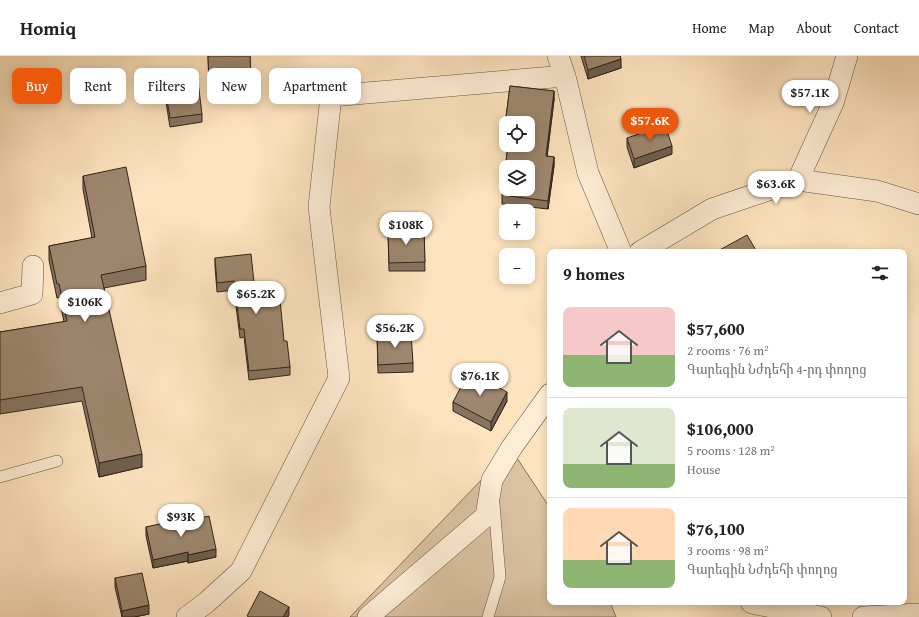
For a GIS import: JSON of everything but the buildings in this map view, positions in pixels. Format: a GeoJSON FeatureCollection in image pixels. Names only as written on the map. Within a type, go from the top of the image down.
{"type":"FeatureCollection","features":[{"type":"Feature","properties":{"kind":"street"},"geometry":{"type":"LineString","coordinates":[[558,56],[565,76],[588,173],[620,249]]}},
{"type":"Feature","properties":{"kind":"street"},"geometry":{"type":"LineString","coordinates":[[798,180],[832,103],[847,56]]}},
{"type":"Feature","properties":{"kind":"street"},"geometry":{"type":"LineString","coordinates":[[187,617],[207,602],[241,571],[339,378],[319,206],[331,96],[565,76]]}},
{"type":"Feature","properties":{"kind":"street"},"geometry":{"type":"LineString","coordinates":[[645,249],[712,210],[798,180],[877,192],[919,204]]}},
{"type":"Feature","properties":{"kind":"street"},"geometry":{"type":"LineString","coordinates":[[0,303],[32,294],[33,266]]}},
{"type":"Feature","properties":{"kind":"street"},"geometry":{"type":"LineString","coordinates":[[368,617],[486,516],[492,480],[512,447],[542,414],[547,402]]}},
{"type":"Feature","properties":{"kind":"street"},"geometry":{"type":"LineString","coordinates":[[762,605],[821,617]]}},
{"type":"Feature","properties":{"kind":"street"},"geometry":{"type":"LineString","coordinates":[[863,617],[919,614]]}},
{"type":"Feature","properties":{"kind":"lane"},"geometry":{"type":"LineString","coordinates":[[0,477],[56,461]]}},
{"type":"Feature","properties":{"kind":"lane"},"geometry":{"type":"LineString","coordinates":[[488,617],[500,577],[492,480]]}},
{"type":"Feature","properties":{"kind":"shaded area"},"geometry":{"type":"Polygon","coordinates":[[[511,449],[547,503],[547,605],[611,605],[616,617],[350,617],[511,449]]]}}]}
